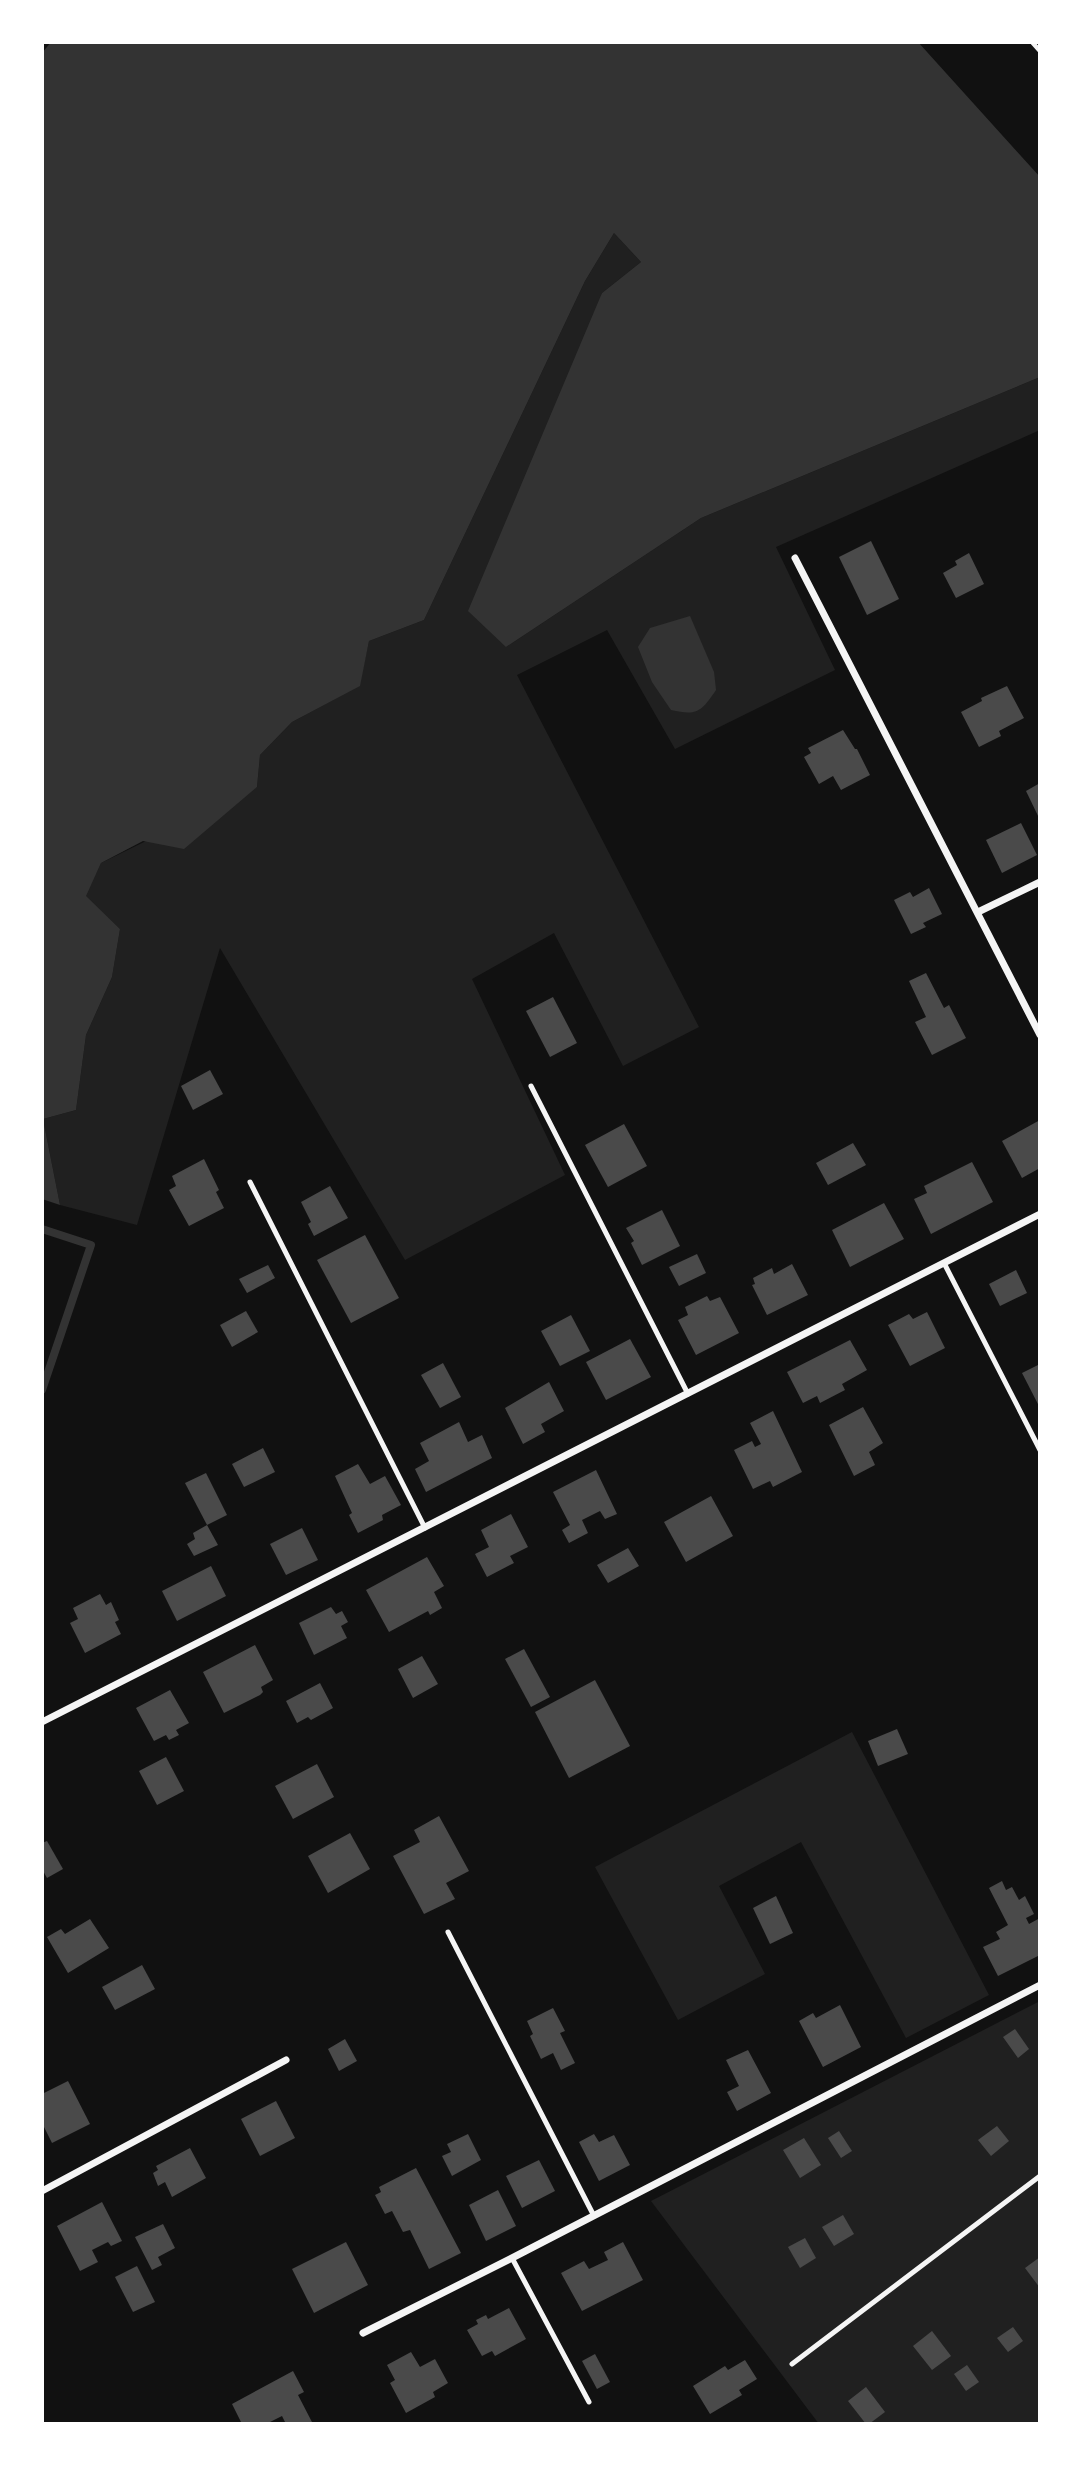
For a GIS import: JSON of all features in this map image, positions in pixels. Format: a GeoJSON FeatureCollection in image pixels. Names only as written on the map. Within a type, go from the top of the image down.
{"type":"FeatureCollection","features":[{"type":"Feature","properties":{"kind":"street"},"geometry":{"type":"LineString","coordinates":[[794,558],[1040,1035]]}},
{"type":"Feature","properties":{"kind":"street"},"geometry":{"type":"LineString","coordinates":[[978,912],[1040,882]]}},
{"type":"Feature","properties":{"kind":"street"},"geometry":{"type":"LineString","coordinates":[[42,1722],[1040,1214]]}},
{"type":"Feature","properties":{"kind":"street"},"geometry":{"type":"LineString","coordinates":[[363,2333],[1040,1985]]}},
{"type":"Feature","properties":{"kind":"street"},"geometry":{"type":"LineString","coordinates":[[42,2191],[286,2060]]}},
{"type":"Feature","properties":{"kind":"lane"},"geometry":{"type":"LineString","coordinates":[[531,1086],[688,1394]]}},
{"type":"Feature","properties":{"kind":"lane"},"geometry":{"type":"LineString","coordinates":[[250,1182],[425,1528]]}},
{"type":"Feature","properties":{"kind":"lane"},"geometry":{"type":"LineString","coordinates":[[944,1264],[1040,1450]]}},
{"type":"Feature","properties":{"kind":"lane"},"geometry":{"type":"LineString","coordinates":[[448,1932],[594,2216]]}},
{"type":"Feature","properties":{"kind":"lane"},"geometry":{"type":"LineString","coordinates":[[792,2364],[1040,2176]]}},
{"type":"Feature","properties":{"kind":"lane"},"geometry":{"type":"LineString","coordinates":[[512,2258],[589,2402]]}},
{"type":"Feature","properties":{"kind":"path"},"geometry":{"type":"LineString","coordinates":[[1032,42],[1040,51]]}},
{"type":"Feature","properties":{"kind":"shaded area"},"geometry":{"type":"Polygon","coordinates":[[[51,42],[918,42],[1040,177],[1040,377],[701,518],[506,647],[468,611],[602,293],[641,262],[614,233],[585,281],[424,620],[369,641],[360,686],[292,722],[260,755],[257,787],[184,849],[143,841],[101,863],[86,896],[120,929],[112,977],[86,1035],[76,1110],[43,1119],[60,1205],[42,1199],[42,53],[51,42]]]}},
{"type":"Feature","properties":{"kind":"shaded area"},"geometry":{"type":"Polygon","coordinates":[[[614,233],[641,262],[602,293],[506,647],[701,518],[1040,377],[1040,430],[776,547],[835,670],[675,749],[607,630],[517,675],[699,1027],[623,1066],[554,933],[472,979],[565,1175],[405,1260],[220,948],[137,1225],[60,1205],[43,1119],[76,1110],[86,1035],[112,977],[120,929],[85,896],[101,863],[257,787],[260,755],[292,722],[359,686],[369,641],[424,620],[585,281],[614,233]]]}},
{"type":"Feature","properties":{"kind":"shaded area"},"geometry":{"type":"Polygon","coordinates":[[[690,616],[714,672],[716,690],[702,708],[687,712],[671,710],[652,682],[638,647],[650,628],[690,616]]]}},
{"type":"Feature","properties":{"kind":"shaded area"},"geometry":{"type":"Polygon","coordinates":[[[852,1732],[989,1995],[906,2038],[801,1842],[719,1886],[765,1974],[678,2020],[595,1867],[852,1732]]]}},
{"type":"Feature","properties":{"kind":"shaded area"},"geometry":{"type":"Polygon","coordinates":[[[1040,2001],[1040,2424],[819,2424],[651,2201],[1040,2001]]]}},
{"type":"Feature","properties":{"kind":"building"},"geometry":{"type":"Polygon","coordinates":[[[871,541],[899,599],[867,615],[839,557],[871,541]]]}},
{"type":"Feature","properties":{"kind":"building"},"geometry":{"type":"Polygon","coordinates":[[[969,553],[984,584],[956,598],[943,573],[957,565],[955,561],[969,553]]]}},
{"type":"Feature","properties":{"kind":"building"},"geometry":{"type":"Polygon","coordinates":[[[1007,686],[1024,718],[999,731],[1001,736],[979,747],[961,712],[982,701],[981,698],[1007,686]]]}},
{"type":"Feature","properties":{"kind":"building"},"geometry":{"type":"Polygon","coordinates":[[[843,730],[857,749],[870,775],[841,790],[833,776],[819,784],[804,757],[811,753],[808,748],[843,730]]]}},
{"type":"Feature","properties":{"kind":"building"},"geometry":{"type":"Polygon","coordinates":[[[1040,783],[1040,820],[1026,791],[1040,783]]]}},
{"type":"Feature","properties":{"kind":"building"},"geometry":{"type":"Polygon","coordinates":[[[1021,823],[1037,855],[1002,873],[986,840],[1021,823]]]}},
{"type":"Feature","properties":{"kind":"building"},"geometry":{"type":"Polygon","coordinates":[[[929,888],[942,914],[923,923],[926,927],[911,934],[894,900],[910,892],[913,897],[929,888]]]}},
{"type":"Feature","properties":{"kind":"building"},"geometry":{"type":"Polygon","coordinates":[[[926,973],[944,1008],[949,1005],[966,1038],[932,1055],[915,1022],[926,1017],[909,981],[926,973]]]}},
{"type":"Feature","properties":{"kind":"building"},"geometry":{"type":"Polygon","coordinates":[[[553,997],[577,1043],[550,1057],[526,1011],[553,997]]]}},
{"type":"Feature","properties":{"kind":"building"},"geometry":{"type":"Polygon","coordinates":[[[210,1070],[223,1094],[193,1110],[181,1086],[210,1070]]]}},
{"type":"Feature","properties":{"kind":"building"},"geometry":{"type":"Polygon","coordinates":[[[1040,1120],[1040,1168],[1022,1178],[1002,1141],[1040,1120]]]}},
{"type":"Feature","properties":{"kind":"building"},"geometry":{"type":"Polygon","coordinates":[[[624,1124],[647,1166],[608,1187],[585,1145],[624,1124]]]}},
{"type":"Feature","properties":{"kind":"building"},"geometry":{"type":"Polygon","coordinates":[[[853,1143],[866,1165],[828,1185],[816,1163],[853,1143]]]}},
{"type":"Feature","properties":{"kind":"building"},"geometry":{"type":"Polygon","coordinates":[[[204,1159],[219,1190],[216,1192],[224,1208],[189,1226],[169,1190],[176,1186],[172,1176],[204,1159]]]}},
{"type":"Feature","properties":{"kind":"building"},"geometry":{"type":"Polygon","coordinates":[[[972,1162],[993,1202],[931,1234],[914,1199],[927,1193],[924,1186],[972,1162]]]}},
{"type":"Feature","properties":{"kind":"building"},"geometry":{"type":"Polygon","coordinates":[[[330,1186],[348,1218],[314,1236],[308,1224],[311,1222],[301,1202],[330,1186]]]}},
{"type":"Feature","properties":{"kind":"building"},"geometry":{"type":"Polygon","coordinates":[[[884,1203],[904,1239],[850,1267],[832,1230],[884,1203]]]}},
{"type":"Feature","properties":{"kind":"building"},"geometry":{"type":"Polygon","coordinates":[[[662,1210],[680,1246],[642,1265],[631,1243],[634,1241],[626,1228],[662,1210]]]}},
{"type":"Feature","properties":{"kind":"building"},"geometry":{"type":"Polygon","coordinates":[[[365,1235],[399,1298],[351,1323],[317,1260],[365,1235]]]}},
{"type":"Feature","properties":{"kind":"building"},"geometry":{"type":"Polygon","coordinates":[[[697,1254],[706,1273],[679,1286],[669,1267],[697,1254]]]}},
{"type":"Feature","properties":{"kind":"building"},"geometry":{"type":"Polygon","coordinates":[[[792,1264],[808,1295],[767,1315],[752,1285],[755,1284],[753,1278],[772,1268],[774,1274],[792,1264]]]}},
{"type":"Feature","properties":{"kind":"building"},"geometry":{"type":"Polygon","coordinates":[[[268,1265],[275,1278],[247,1293],[239,1279],[268,1265]]]}},
{"type":"Feature","properties":{"kind":"building"},"geometry":{"type":"Polygon","coordinates":[[[1016,1270],[1027,1293],[1000,1306],[989,1284],[1016,1270]]]}},
{"type":"Feature","properties":{"kind":"building"},"geometry":{"type":"Polygon","coordinates":[[[707,1296],[710,1301],[720,1297],[739,1333],[696,1355],[678,1320],[688,1315],[685,1307],[707,1296]]]}},
{"type":"Feature","properties":{"kind":"building"},"geometry":{"type":"Polygon","coordinates":[[[246,1311],[258,1332],[232,1347],[220,1325],[246,1311]]]}},
{"type":"Feature","properties":{"kind":"building"},"geometry":{"type":"Polygon","coordinates":[[[927,1312],[945,1348],[910,1366],[888,1325],[909,1314],[913,1319],[927,1312]]]}},
{"type":"Feature","properties":{"kind":"building"},"geometry":{"type":"Polygon","coordinates":[[[571,1315],[590,1351],[560,1366],[541,1331],[571,1315]]]}},
{"type":"Feature","properties":{"kind":"building"},"geometry":{"type":"Polygon","coordinates":[[[630,1339],[651,1377],[606,1400],[586,1362],[630,1339]]]}},
{"type":"Feature","properties":{"kind":"building"},"geometry":{"type":"Polygon","coordinates":[[[850,1340],[867,1370],[842,1384],[845,1390],[820,1403],[817,1396],[803,1403],[787,1372],[850,1340]]]}},
{"type":"Feature","properties":{"kind":"building"},"geometry":{"type":"Polygon","coordinates":[[[443,1363],[461,1397],[440,1408],[421,1375],[443,1363]]]}},
{"type":"Feature","properties":{"kind":"building"},"geometry":{"type":"Polygon","coordinates":[[[1040,1364],[1040,1408],[1022,1373],[1040,1364]]]}},
{"type":"Feature","properties":{"kind":"building"},"geometry":{"type":"Polygon","coordinates":[[[549,1382],[564,1411],[541,1424],[545,1432],[523,1444],[505,1408],[549,1382]]]}},
{"type":"Feature","properties":{"kind":"building"},"geometry":{"type":"Polygon","coordinates":[[[863,1407],[883,1443],[869,1452],[875,1465],[854,1476],[829,1425],[863,1407]]]}},
{"type":"Feature","properties":{"kind":"building"},"geometry":{"type":"Polygon","coordinates":[[[773,1411],[802,1472],[773,1487],[770,1481],[753,1489],[734,1450],[752,1441],[755,1447],[761,1444],[750,1423],[773,1411]]]}},
{"type":"Feature","properties":{"kind":"building"},"geometry":{"type":"Polygon","coordinates":[[[459,1422],[468,1442],[482,1435],[492,1458],[426,1492],[415,1469],[429,1461],[420,1443],[459,1422]]]}},
{"type":"Feature","properties":{"kind":"building"},"geometry":{"type":"Polygon","coordinates":[[[263,1448],[275,1472],[244,1487],[232,1464],[263,1448]]]}},
{"type":"Feature","properties":{"kind":"building"},"geometry":{"type":"Polygon","coordinates":[[[358,1464],[370,1484],[385,1476],[401,1505],[382,1515],[383,1520],[358,1533],[335,1476],[358,1464]]]}},
{"type":"Feature","properties":{"kind":"building"},"geometry":{"type":"Polygon","coordinates":[[[596,1470],[617,1514],[605,1519],[600,1511],[582,1520],[588,1533],[569,1543],[562,1530],[570,1525],[553,1492],[596,1470]]]}},
{"type":"Feature","properties":{"kind":"building"},"geometry":{"type":"Polygon","coordinates":[[[206,1473],[227,1515],[207,1525],[185,1483],[206,1473]]]}},
{"type":"Feature","properties":{"kind":"building"},"geometry":{"type":"Polygon","coordinates":[[[711,1496],[733,1536],[686,1562],[664,1522],[711,1496]]]}},
{"type":"Feature","properties":{"kind":"building"},"geometry":{"type":"Polygon","coordinates":[[[511,1514],[528,1547],[510,1556],[514,1563],[487,1577],[475,1554],[489,1547],[481,1530],[511,1514]]]}},
{"type":"Feature","properties":{"kind":"building"},"geometry":{"type":"Polygon","coordinates":[[[207,1525],[218,1545],[194,1556],[187,1544],[195,1539],[193,1533],[207,1525]]]}},
{"type":"Feature","properties":{"kind":"building"},"geometry":{"type":"Polygon","coordinates":[[[302,1528],[318,1560],[286,1575],[270,1544],[302,1528]]]}},
{"type":"Feature","properties":{"kind":"building"},"geometry":{"type":"Polygon","coordinates":[[[628,1548],[639,1566],[608,1583],[597,1565],[628,1548]]]}},
{"type":"Feature","properties":{"kind":"building"},"geometry":{"type":"Polygon","coordinates":[[[427,1557],[444,1586],[434,1592],[442,1608],[430,1615],[428,1611],[389,1632],[366,1590],[427,1557]]]}},
{"type":"Feature","properties":{"kind":"building"},"geometry":{"type":"Polygon","coordinates":[[[211,1566],[226,1596],[177,1621],[162,1591],[211,1566]]]}},
{"type":"Feature","properties":{"kind":"building"},"geometry":{"type":"Polygon","coordinates":[[[100,1594],[106,1605],[111,1602],[119,1620],[115,1622],[121,1634],[85,1653],[70,1623],[78,1619],[73,1608],[100,1594]]]}},
{"type":"Feature","properties":{"kind":"building"},"geometry":{"type":"Polygon","coordinates":[[[331,1607],[336,1614],[342,1611],[348,1622],[341,1626],[347,1638],[314,1655],[299,1623],[331,1607]]]}},
{"type":"Feature","properties":{"kind":"building"},"geometry":{"type":"Polygon","coordinates":[[[255,1645],[273,1680],[261,1687],[263,1692],[260,1695],[224,1713],[203,1672],[255,1645]]]}},
{"type":"Feature","properties":{"kind":"building"},"geometry":{"type":"Polygon","coordinates":[[[524,1649],[550,1697],[531,1707],[505,1659],[524,1649]]]}},
{"type":"Feature","properties":{"kind":"building"},"geometry":{"type":"Polygon","coordinates":[[[422,1656],[438,1684],[413,1698],[398,1669],[422,1656]]]}},
{"type":"Feature","properties":{"kind":"building"},"geometry":{"type":"Polygon","coordinates":[[[595,1680],[630,1746],[569,1778],[535,1712],[595,1680]]]}},
{"type":"Feature","properties":{"kind":"building"},"geometry":{"type":"Polygon","coordinates":[[[320,1683],[333,1708],[311,1720],[308,1717],[297,1723],[286,1701],[320,1683]]]}},
{"type":"Feature","properties":{"kind":"building"},"geometry":{"type":"Polygon","coordinates":[[[170,1690],[189,1723],[176,1730],[179,1735],[169,1740],[166,1735],[154,1741],[136,1708],[170,1690]]]}},
{"type":"Feature","properties":{"kind":"building"},"geometry":{"type":"Polygon","coordinates":[[[897,1729],[908,1754],[878,1766],[868,1741],[897,1729]]]}},
{"type":"Feature","properties":{"kind":"building"},"geometry":{"type":"Polygon","coordinates":[[[166,1757],[184,1791],[157,1805],[139,1771],[166,1757]]]}},
{"type":"Feature","properties":{"kind":"building"},"geometry":{"type":"Polygon","coordinates":[[[317,1764],[334,1797],[293,1819],[275,1786],[317,1764]]]}},
{"type":"Feature","properties":{"kind":"building"},"geometry":{"type":"Polygon","coordinates":[[[439,1816],[469,1871],[446,1883],[455,1899],[424,1914],[393,1856],[420,1842],[414,1830],[439,1816]]]}},
{"type":"Feature","properties":{"kind":"building"},"geometry":{"type":"Polygon","coordinates":[[[350,1833],[370,1869],[328,1893],[308,1856],[350,1833]]]}},
{"type":"Feature","properties":{"kind":"building"},"geometry":{"type":"Polygon","coordinates":[[[47,1841],[63,1869],[47,1878],[42,1869],[42,1843],[47,1841]]]}},
{"type":"Feature","properties":{"kind":"building"},"geometry":{"type":"Polygon","coordinates":[[[1002,1881],[1006,1890],[1012,1887],[1019,1900],[1025,1896],[1034,1914],[1026,1918],[1029,1924],[1040,1918],[1040,1955],[998,1976],[983,1947],[1000,1939],[996,1932],[1008,1925],[989,1888],[1002,1881]]]}},
{"type":"Feature","properties":{"kind":"building"},"geometry":{"type":"Polygon","coordinates":[[[776,1896],[793,1933],[770,1944],[753,1908],[776,1896]]]}},
{"type":"Feature","properties":{"kind":"building"},"geometry":{"type":"Polygon","coordinates":[[[90,1919],[109,1948],[68,1973],[47,1937],[61,1929],[65,1934],[90,1919]]]}},
{"type":"Feature","properties":{"kind":"building"},"geometry":{"type":"Polygon","coordinates":[[[142,1965],[155,1989],[115,2010],[102,1987],[142,1965]]]}},
{"type":"Feature","properties":{"kind":"building"},"geometry":{"type":"Polygon","coordinates":[[[840,2005],[861,2047],[823,2067],[799,2021],[813,2013],[816,2018],[840,2005]]]}},
{"type":"Feature","properties":{"kind":"building"},"geometry":{"type":"Polygon","coordinates":[[[553,2008],[565,2031],[560,2033],[575,2063],[561,2070],[553,2053],[541,2059],[530,2036],[533,2034],[527,2021],[553,2008]]]}},
{"type":"Feature","properties":{"kind":"building"},"geometry":{"type":"Polygon","coordinates":[[[1015,2029],[1029,2049],[1018,2058],[1003,2037],[1015,2029]]]}},
{"type":"Feature","properties":{"kind":"building"},"geometry":{"type":"Polygon","coordinates":[[[345,2039],[357,2061],[339,2071],[328,2049],[345,2039]]]}},
{"type":"Feature","properties":{"kind":"building"},"geometry":{"type":"Polygon","coordinates":[[[748,2050],[771,2093],[737,2111],[727,2092],[739,2086],[726,2060],[748,2050]]]}},
{"type":"Feature","properties":{"kind":"building"},"geometry":{"type":"Polygon","coordinates":[[[68,2081],[90,2124],[52,2143],[42,2123],[42,2094],[68,2081]]]}},
{"type":"Feature","properties":{"kind":"building"},"geometry":{"type":"Polygon","coordinates":[[[276,2101],[295,2138],[260,2156],[241,2119],[276,2101]]]}},
{"type":"Feature","properties":{"kind":"building"},"geometry":{"type":"Polygon","coordinates":[[[997,2126],[1009,2141],[991,2156],[978,2140],[997,2126]]]}},
{"type":"Feature","properties":{"kind":"building"},"geometry":{"type":"Polygon","coordinates":[[[839,2131],[852,2151],[841,2158],[828,2138],[839,2131]]]}},
{"type":"Feature","properties":{"kind":"building"},"geometry":{"type":"Polygon","coordinates":[[[468,2134],[481,2160],[452,2176],[442,2156],[451,2152],[447,2144],[468,2134]]]}},
{"type":"Feature","properties":{"kind":"building"},"geometry":{"type":"Polygon","coordinates":[[[594,2134],[599,2142],[614,2135],[630,2165],[599,2181],[579,2142],[594,2134]]]}},
{"type":"Feature","properties":{"kind":"building"},"geometry":{"type":"Polygon","coordinates":[[[804,2138],[821,2165],[800,2178],[783,2150],[804,2138]]]}},
{"type":"Feature","properties":{"kind":"building"},"geometry":{"type":"Polygon","coordinates":[[[190,2148],[206,2178],[172,2197],[165,2182],[158,2186],[153,2173],[158,2170],[156,2166],[190,2148]]]}},
{"type":"Feature","properties":{"kind":"building"},"geometry":{"type":"Polygon","coordinates":[[[539,2160],[555,2191],[522,2208],[506,2176],[539,2160]]]}},
{"type":"Feature","properties":{"kind":"building"},"geometry":{"type":"Polygon","coordinates":[[[416,2168],[461,2253],[429,2269],[410,2230],[403,2232],[392,2211],[385,2214],[375,2195],[381,2192],[379,2187],[416,2168]]]}},
{"type":"Feature","properties":{"kind":"building"},"geometry":{"type":"Polygon","coordinates":[[[498,2190],[516,2226],[486,2241],[469,2205],[498,2190]]]}},
{"type":"Feature","properties":{"kind":"building"},"geometry":{"type":"Polygon","coordinates":[[[102,2202],[122,2241],[111,2246],[108,2242],[92,2250],[98,2262],[80,2271],[57,2226],[102,2202]]]}},
{"type":"Feature","properties":{"kind":"building"},"geometry":{"type":"Polygon","coordinates":[[[843,2215],[854,2234],[834,2246],[822,2227],[843,2215]]]}},
{"type":"Feature","properties":{"kind":"building"},"geometry":{"type":"Polygon","coordinates":[[[163,2224],[175,2248],[158,2257],[162,2265],[152,2270],[135,2237],[163,2224]]]}},
{"type":"Feature","properties":{"kind":"building"},"geometry":{"type":"Polygon","coordinates":[[[805,2238],[816,2258],[800,2268],[788,2247],[805,2238]]]}},
{"type":"Feature","properties":{"kind":"building"},"geometry":{"type":"Polygon","coordinates":[[[346,2242],[368,2285],[314,2313],[292,2269],[346,2242]]]}},
{"type":"Feature","properties":{"kind":"building"},"geometry":{"type":"Polygon","coordinates":[[[623,2242],[643,2280],[582,2311],[561,2273],[584,2261],[589,2269],[608,2260],[604,2252],[623,2242]]]}},
{"type":"Feature","properties":{"kind":"building"},"geometry":{"type":"Polygon","coordinates":[[[1040,2257],[1040,2288],[1025,2268],[1040,2257]]]}},
{"type":"Feature","properties":{"kind":"building"},"geometry":{"type":"Polygon","coordinates":[[[137,2266],[155,2302],[133,2312],[115,2277],[137,2266]]]}},
{"type":"Feature","properties":{"kind":"building"},"geometry":{"type":"Polygon","coordinates":[[[509,2308],[526,2339],[495,2356],[492,2351],[482,2356],[467,2330],[478,2324],[476,2320],[486,2315],[488,2319],[509,2308]]]}},
{"type":"Feature","properties":{"kind":"building"},"geometry":{"type":"Polygon","coordinates":[[[1013,2327],[1023,2341],[1008,2352],[997,2338],[1013,2327]]]}},
{"type":"Feature","properties":{"kind":"building"},"geometry":{"type":"Polygon","coordinates":[[[932,2331],[951,2356],[932,2370],[913,2346],[932,2331]]]}},
{"type":"Feature","properties":{"kind":"building"},"geometry":{"type":"Polygon","coordinates":[[[411,2352],[420,2367],[435,2359],[448,2383],[433,2392],[435,2397],[406,2413],[390,2383],[395,2380],[387,2365],[411,2352]]]}},
{"type":"Feature","properties":{"kind":"building"},"geometry":{"type":"Polygon","coordinates":[[[595,2354],[610,2382],[597,2389],[582,2361],[595,2354]]]}},
{"type":"Feature","properties":{"kind":"building"},"geometry":{"type":"Polygon","coordinates":[[[745,2360],[757,2379],[739,2390],[742,2395],[710,2414],[693,2386],[725,2366],[728,2370],[745,2360]]]}},
{"type":"Feature","properties":{"kind":"building"},"geometry":{"type":"Polygon","coordinates":[[[967,2365],[979,2382],[966,2391],[954,2374],[967,2365]]]}},
{"type":"Feature","properties":{"kind":"building"},"geometry":{"type":"Polygon","coordinates":[[[293,2371],[304,2392],[298,2395],[313,2424],[286,2424],[282,2416],[266,2424],[242,2424],[232,2404],[293,2371]]]}},
{"type":"Feature","properties":{"kind":"building"},"geometry":{"type":"Polygon","coordinates":[[[866,2387],[885,2412],[869,2424],[866,2424],[848,2401],[866,2387]]]}},
{"type":"Feature","properties":{"kind":"waterway"},"geometry":{"type":"LineString","coordinates":[[42,1229],[91,1245],[42,1390]]}}]}
